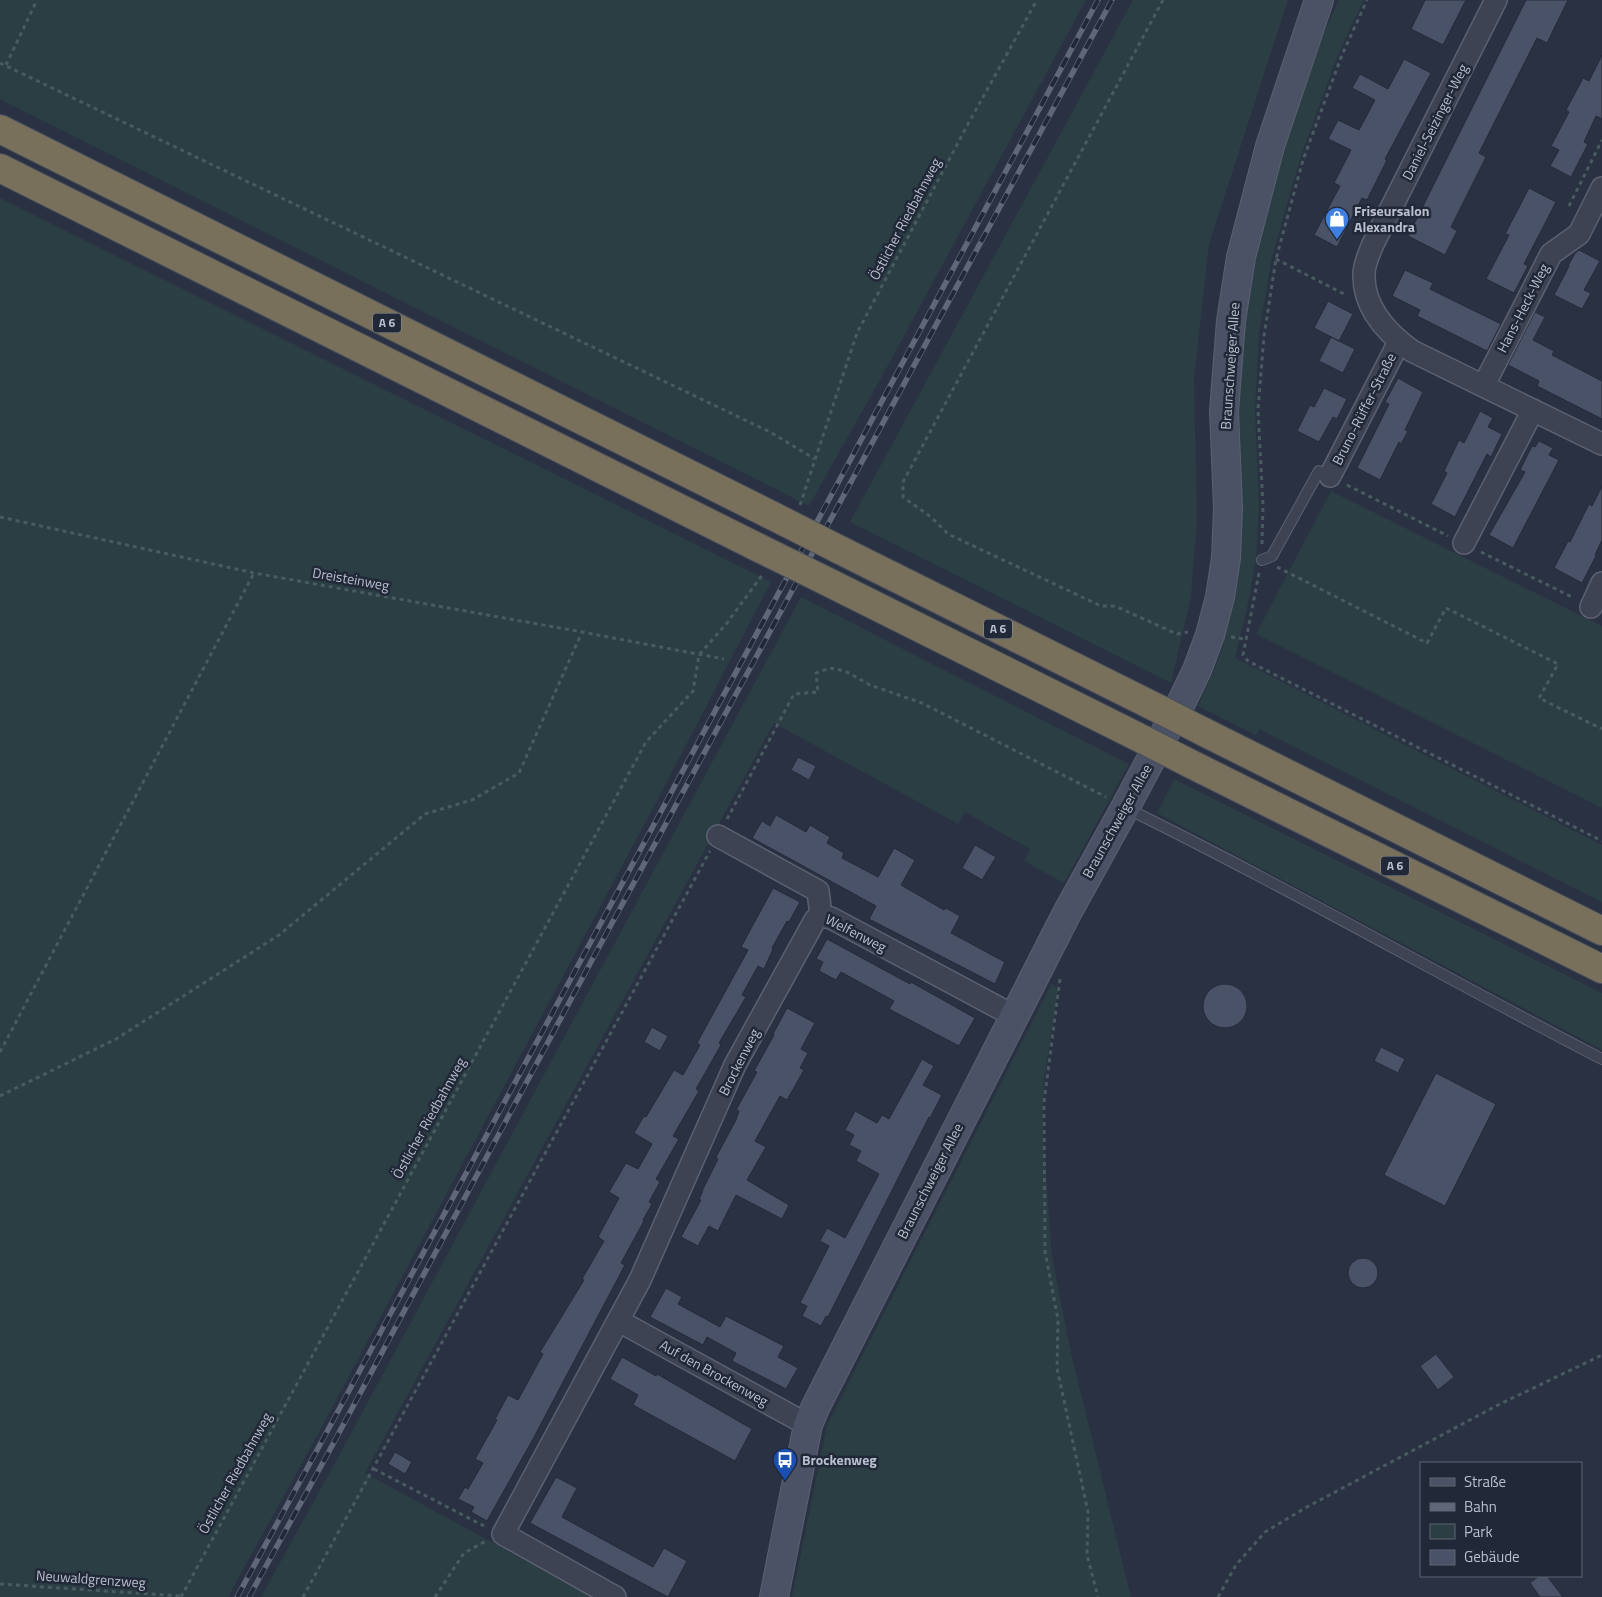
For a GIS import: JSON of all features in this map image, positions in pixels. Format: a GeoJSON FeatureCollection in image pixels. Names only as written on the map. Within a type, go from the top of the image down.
{"type":"FeatureCollection","features":[{"type":"Feature","properties":{"kind":"highway","name":"A 6"},"geometry":{"type":"LineString","coordinates":[[0,129],[1602,931]]}},
{"type":"Feature","properties":{"kind":"highway","name":"A 6"},"geometry":{"type":"LineString","coordinates":[[0,168],[1602,969]]}},
{"type":"Feature","properties":{"kind":"street","name":"Daniel-Seizinger-Weg"},"geometry":{"type":"LineString","coordinates":[[1364,282],[1373,244],[1496,0]]}},
{"type":"Feature","properties":{"kind":"street","name":"Braunschweiger Allee"},"geometry":{"type":"LineString","coordinates":[[774,1597],[808,1424],[1120,805],[1197,670],[1210,635],[1220,597],[1226,558],[1228,508],[1224,411],[1231,321],[1241,258],[1270,146],[1319,1]]}},
{"type":"Feature","properties":{"kind":"street","name":"Hans-Heck-Weg"},"geometry":{"type":"LineString","coordinates":[[1484,385],[1552,254],[1579,234],[1602,188]]}},
{"type":"Feature","properties":{"kind":"street","name":"Bruno-Rüffer-Straße"},"geometry":{"type":"LineString","coordinates":[[1364,282],[1371,309],[1399,342],[1412,351],[1602,444]]}},
{"type":"Feature","properties":{"kind":"street","name":"Bruno-Rüffer-Straße"},"geometry":{"type":"LineString","coordinates":[[1324,473],[1399,342]]}},
{"type":"Feature","properties":{"kind":"street"},"geometry":{"type":"LineString","coordinates":[[1464,543],[1533,410]]}},
{"type":"Feature","properties":{"kind":"street"},"geometry":{"type":"LineString","coordinates":[[1591,607],[1602,583]]}},
{"type":"Feature","properties":{"kind":"street","name":"Welfenweg"},"geometry":{"type":"LineString","coordinates":[[718,836],[818,891],[821,916],[831,918],[1014,1016]]}},
{"type":"Feature","properties":{"kind":"street","name":"Brockenweg"},"geometry":{"type":"LineString","coordinates":[[496,1534],[619,1321],[640,1280],[735,1064],[815,920],[821,916]]}},
{"type":"Feature","properties":{"kind":"street","name":"Auf den Brockenweg"},"geometry":{"type":"LineString","coordinates":[[619,1321],[808,1424]]}},
{"type":"Feature","properties":{"kind":"street"},"geometry":{"type":"LineString","coordinates":[[496,1534],[615,1597]]}},
{"type":"Feature","properties":{"kind":"lane"},"geometry":{"type":"LineString","coordinates":[[1262,560],[1272,556],[1324,473]]}},
{"type":"Feature","properties":{"kind":"lane"},"geometry":{"type":"LineString","coordinates":[[1120,805],[1602,1059]]}},
{"type":"Feature","properties":{"kind":"path"},"geometry":{"type":"LineString","coordinates":[[0,63],[6,65],[36,0]]}},
{"type":"Feature","properties":{"kind":"path","name":"Östlicher Riedbahnweg"},"geometry":{"type":"LineString","coordinates":[[6,65],[770,432],[815,459],[857,333],[968,124],[1037,0]]}},
{"type":"Feature","properties":{"kind":"path"},"geometry":{"type":"LineString","coordinates":[[1163,0],[903,482],[903,497],[931,517],[948,534],[1100,606],[1115,606],[1177,634],[1196,631]]}},
{"type":"Feature","properties":{"kind":"path"},"geometry":{"type":"LineString","coordinates":[[1367,0],[1342,55],[1303,160],[1276,259],[1264,336],[1258,409],[1263,506],[1262,560],[1243,655],[1248,661],[1602,841]]}},
{"type":"Feature","properties":{"kind":"path"},"geometry":{"type":"LineString","coordinates":[[1276,259],[1342,293],[1364,282]]}},
{"type":"Feature","properties":{"kind":"path","name":"Dreisteinweg"},"geometry":{"type":"LineString","coordinates":[[0,517],[254,574],[724,659]]}},
{"type":"Feature","properties":{"kind":"path"},"geometry":{"type":"LineString","coordinates":[[1262,560],[1427,643],[1446,608],[1558,664],[1539,698],[1602,730]]}},
{"type":"Feature","properties":{"kind":"path"},"geometry":{"type":"LineString","coordinates":[[0,1052],[254,574]]}},
{"type":"Feature","properties":{"kind":"path"},"geometry":{"type":"LineString","coordinates":[[0,1096],[116,1039],[279,935],[425,814],[472,800],[519,773],[582,632]]}},
{"type":"Feature","properties":{"kind":"path","name":"Östlicher Riedbahnweg"},"geometry":{"type":"LineString","coordinates":[[181,1597],[646,742],[693,691],[699,655]]}},
{"type":"Feature","properties":{"kind":"path"},"geometry":{"type":"LineString","coordinates":[[303,1597],[794,694],[818,692],[816,673],[830,668],[845,671],[870,685],[922,703],[1120,805]]}},
{"type":"Feature","properties":{"kind":"path"},"geometry":{"type":"LineString","coordinates":[[1061,974],[1044,1102],[1045,1251],[1058,1320],[1056,1368],[1088,1512],[1088,1555],[1098,1597]]}},
{"type":"Feature","properties":{"kind":"path"},"geometry":{"type":"LineString","coordinates":[[1218,1597],[1236,1565],[1265,1532],[1498,1405],[1602,1354]]}},
{"type":"Feature","properties":{"kind":"path"},"geometry":{"type":"LineString","coordinates":[[374,1469],[496,1534]]}},
{"type":"Feature","properties":{"kind":"path"},"geometry":{"type":"LineString","coordinates":[[436,1597],[464,1553],[496,1534]]}},
{"type":"Feature","properties":{"kind":"path","name":"Neuwaldgrenzweg"},"geometry":{"type":"LineString","coordinates":[[0,1584],[181,1597]]}},
{"type":"Feature","properties":{"kind":"green space"},"geometry":{"type":"Polygon","coordinates":[[[0,0],[1086,0],[891,360],[809,506],[0,99],[0,0]]]}},
{"type":"Feature","properties":{"kind":"green space"},"geometry":{"type":"Polygon","coordinates":[[[1133,0],[1288,0],[1209,244],[1194,379],[1197,518],[1191,597],[1171,683],[850,522],[1133,0]]]}},
{"type":"Feature","properties":{"kind":"green space"},"geometry":{"type":"Polygon","coordinates":[[[1339,0],[1364,0],[1339,52],[1300,159],[1272,257],[1259,333],[1255,409],[1259,506],[1256,560],[1235,658],[1602,845],[1602,902],[1259,729],[1256,735],[1198,706],[1224,643],[1222,630],[1241,327],[1253,252],[1281,151],[1319,43],[1339,0]]]}},
{"type":"Feature","properties":{"kind":"green space"},"geometry":{"type":"Polygon","coordinates":[[[0,198],[771,582],[658,799],[310,1449],[228,1597],[0,1597],[0,198]]]}},
{"type":"Feature","properties":{"kind":"green space"},"geometry":{"type":"Polygon","coordinates":[[[1331,491],[1602,626],[1602,808],[1256,634],[1331,491]]]}},
{"type":"Feature","properties":{"kind":"green space"},"geometry":{"type":"Polygon","coordinates":[[[801,597],[1129,764],[1064,883],[1024,861],[1030,849],[965,812],[958,824],[774,723],[365,1473],[593,1597],[261,1597],[335,1463],[801,597]]]}},
{"type":"Feature","properties":{"kind":"green space"},"geometry":{"type":"Polygon","coordinates":[[[1174,779],[1602,993],[1602,1050],[1157,813],[1174,779]]]}},
{"type":"Feature","properties":{"kind":"green space"},"geometry":{"type":"Polygon","coordinates":[[[1052,983],[1058,991],[1044,1079],[1043,1133],[1052,1256],[1071,1353],[1131,1597],[792,1597],[827,1425],[1052,983]]]}},
{"type":"Feature","properties":{"kind":"building"},"geometry":{"type":"Polygon","coordinates":[[[1425,0],[1466,0],[1443,45],[1411,29],[1425,0]]]}},
{"type":"Feature","properties":{"kind":"building"},"geometry":{"type":"Polygon","coordinates":[[[1526,0],[1568,0],[1547,43],[1537,38],[1479,153],[1486,157],[1451,227],[1457,231],[1445,255],[1408,236],[1526,0]]]}},
{"type":"Feature","properties":{"kind":"building"},"geometry":{"type":"Polygon","coordinates":[[[1602,55],[1602,119],[1596,116],[1584,142],[1588,144],[1571,177],[1550,166],[1559,150],[1551,146],[1569,112],[1566,110],[1583,78],[1589,81],[1602,55]]]}},
{"type":"Feature","properties":{"kind":"building"},"geometry":{"type":"Polygon","coordinates":[[[1404,59],[1431,73],[1385,159],[1387,160],[1367,200],[1362,198],[1337,247],[1314,235],[1340,186],[1334,183],[1351,150],[1328,139],[1338,120],[1359,130],[1375,100],[1352,88],[1360,74],[1388,89],[1404,59]]]}},
{"type":"Feature","properties":{"kind":"building"},"geometry":{"type":"Polygon","coordinates":[[[1529,188],[1556,202],[1524,264],[1528,266],[1514,293],[1486,279],[1509,235],[1505,234],[1529,188]]]}},
{"type":"Feature","properties":{"kind":"building"},"geometry":{"type":"Polygon","coordinates":[[[1579,250],[1600,261],[1584,290],[1591,293],[1582,309],[1554,295],[1575,253],[1579,250]]]}},
{"type":"Feature","properties":{"kind":"building"},"geometry":{"type":"Polygon","coordinates":[[[1405,270],[1433,283],[1430,289],[1501,324],[1487,351],[1417,316],[1420,310],[1392,296],[1405,270]]]}},
{"type":"Feature","properties":{"kind":"building"},"geometry":{"type":"Polygon","coordinates":[[[1328,301],[1353,314],[1339,341],[1314,328],[1328,301]]]}},
{"type":"Feature","properties":{"kind":"building"},"geometry":{"type":"Polygon","coordinates":[[[1535,312],[1545,317],[1533,340],[1554,351],[1552,355],[1602,381],[1602,419],[1537,386],[1539,381],[1508,365],[1535,312]]]}},
{"type":"Feature","properties":{"kind":"building"},"geometry":{"type":"Polygon","coordinates":[[[1331,337],[1355,349],[1343,373],[1319,361],[1331,337]]]}},
{"type":"Feature","properties":{"kind":"building"},"geometry":{"type":"Polygon","coordinates":[[[1398,378],[1423,392],[1405,430],[1408,431],[1401,444],[1399,442],[1380,480],[1357,468],[1389,404],[1385,402],[1398,378]]]}},
{"type":"Feature","properties":{"kind":"building"},"geometry":{"type":"Polygon","coordinates":[[[1324,388],[1347,399],[1337,419],[1333,417],[1319,442],[1297,431],[1310,405],[1314,407],[1324,388]]]}},
{"type":"Feature","properties":{"kind":"building"},"geometry":{"type":"Polygon","coordinates":[[[1480,411],[1493,418],[1488,427],[1502,434],[1491,457],[1487,454],[1455,517],[1431,504],[1447,473],[1444,471],[1459,440],[1464,443],[1480,411]]]}},
{"type":"Feature","properties":{"kind":"building"},"geometry":{"type":"Polygon","coordinates":[[[1539,441],[1553,448],[1549,455],[1559,460],[1513,548],[1489,535],[1525,472],[1520,470],[1532,446],[1535,447],[1539,441]]]}},
{"type":"Feature","properties":{"kind":"building"},"geometry":{"type":"Polygon","coordinates":[[[1602,486],[1602,540],[1582,583],[1554,568],[1568,541],[1570,542],[1589,504],[1592,506],[1602,486]]]}},
{"type":"Feature","properties":{"kind":"building"},"geometry":{"type":"Polygon","coordinates":[[[798,757],[816,766],[809,780],[791,770],[798,757]]]}},
{"type":"Feature","properties":{"kind":"building"},"geometry":{"type":"Polygon","coordinates":[[[776,815],[806,832],[810,825],[830,837],[827,843],[844,853],[842,858],[878,877],[894,848],[915,860],[901,885],[944,910],[946,908],[960,916],[951,933],[1005,962],[995,984],[869,919],[876,906],[752,838],[762,821],[770,826],[776,815]]]}},
{"type":"Feature","properties":{"kind":"building"},"geometry":{"type":"Polygon","coordinates":[[[975,845],[996,857],[982,880],[962,868],[975,845]]]}},
{"type":"Feature","properties":{"kind":"building"},"geometry":{"type":"Polygon","coordinates":[[[773,888],[800,902],[772,948],[764,969],[758,966],[742,995],[746,997],[719,1043],[721,1045],[696,1089],[699,1091],[673,1136],[679,1139],[656,1179],[660,1182],[649,1202],[652,1204],[644,1221],[621,1263],[625,1265],[533,1439],[487,1521],[471,1512],[474,1507],[458,1499],[465,1487],[468,1489],[483,1463],[475,1459],[497,1420],[495,1419],[508,1395],[518,1400],[543,1354],[540,1352],[584,1280],[582,1279],[604,1241],[598,1237],[619,1198],[609,1192],[626,1163],[638,1169],[652,1144],[634,1133],[644,1116],[646,1117],[674,1070],[683,1075],[700,1045],[697,1043],[748,950],[741,947],[773,888]]]}},
{"type":"Feature","properties":{"kind":"building"},"geometry":{"type":"Polygon","coordinates":[[[827,939],[910,984],[911,982],[975,1018],[959,1046],[889,1009],[894,1001],[841,972],[836,980],[819,971],[823,962],[816,959],[827,939]]]}},
{"type":"Feature","properties":{"kind":"building"},"geometry":{"type":"Polygon","coordinates":[[[1225,984],[1237,988],[1243,994],[1247,1006],[1243,1018],[1237,1024],[1225,1028],[1213,1024],[1207,1018],[1203,1006],[1207,994],[1213,988],[1225,984]]]}},
{"type":"Feature","properties":{"kind":"building"},"geometry":{"type":"Polygon","coordinates":[[[787,1008],[815,1023],[801,1049],[808,1053],[800,1068],[804,1070],[787,1100],[780,1096],[755,1141],[766,1147],[747,1180],[789,1205],[782,1219],[736,1195],[718,1231],[709,1226],[698,1246],[681,1237],[701,1200],[699,1199],[702,1191],[718,1159],[716,1157],[736,1120],[739,1111],[736,1110],[757,1072],[754,1071],[787,1008]]]}},
{"type":"Feature","properties":{"kind":"building"},"geometry":{"type":"Polygon","coordinates":[[[652,1027],[668,1036],[660,1051],[644,1042],[652,1027]]]}},
{"type":"Feature","properties":{"kind":"building"},"geometry":{"type":"Polygon","coordinates":[[[1381,1047],[1405,1059],[1398,1073],[1374,1061],[1381,1047]]]}},
{"type":"Feature","properties":{"kind":"building"},"geometry":{"type":"Polygon","coordinates":[[[922,1059],[934,1066],[923,1085],[942,1095],[929,1117],[828,1317],[826,1316],[821,1326],[802,1316],[807,1306],[800,1303],[829,1246],[820,1241],[827,1228],[845,1238],[879,1174],[856,1161],[861,1151],[849,1145],[854,1135],[845,1130],[855,1111],[877,1123],[882,1115],[889,1119],[922,1059]]]}},
{"type":"Feature","properties":{"kind":"building"},"geometry":{"type":"Polygon","coordinates":[[[1436,1073],[1496,1104],[1445,1206],[1384,1175],[1436,1073]]]}},
{"type":"Feature","properties":{"kind":"building"},"geometry":{"type":"Polygon","coordinates":[[[1363,1258],[1373,1263],[1378,1273],[1373,1283],[1363,1288],[1353,1283],[1348,1273],[1353,1263],[1363,1258]]]}},
{"type":"Feature","properties":{"kind":"building"},"geometry":{"type":"Polygon","coordinates":[[[666,1288],[682,1297],[678,1304],[720,1327],[726,1316],[784,1346],[778,1357],[798,1368],[786,1389],[732,1361],[736,1353],[707,1337],[703,1345],[650,1317],[666,1288]]]}},
{"type":"Feature","properties":{"kind":"building"},"geometry":{"type":"Polygon","coordinates":[[[1436,1354],[1454,1377],[1438,1390],[1420,1366],[1436,1354]]]}},
{"type":"Feature","properties":{"kind":"building"},"geometry":{"type":"Polygon","coordinates":[[[622,1357],[656,1376],[657,1374],[752,1429],[735,1461],[633,1405],[638,1395],[610,1379],[622,1357]]]}},
{"type":"Feature","properties":{"kind":"building"},"geometry":{"type":"Polygon","coordinates":[[[395,1452],[412,1462],[405,1474],[388,1464],[395,1452]]]}},
{"type":"Feature","properties":{"kind":"building"},"geometry":{"type":"Polygon","coordinates":[[[556,1477],[577,1488],[562,1517],[653,1567],[664,1548],[687,1561],[668,1597],[530,1523],[556,1477]]]}},
{"type":"Feature","properties":{"kind":"building"},"geometry":{"type":"Polygon","coordinates":[[[1538,1577],[1548,1577],[1563,1597],[1540,1597],[1530,1583],[1538,1577]]]}},
{"type":"Feature","properties":{"kind":"railway"},"geometry":{"type":"LineString","coordinates":[[237,1597],[1098,0]]}},
{"type":"Feature","properties":{"kind":"railway"},"geometry":{"type":"LineString","coordinates":[[249,1597],[1112,0]]}},
{"type":"Feature","properties":{"kind":"place","name":"Friseursalon Alexandra"},"geometry":{"type":"Point","coordinates":[1337,240]}},
{"type":"Feature","properties":{"kind":"place","name":"Brockenweg"},"geometry":{"type":"Point","coordinates":[785,1481]}}]}
